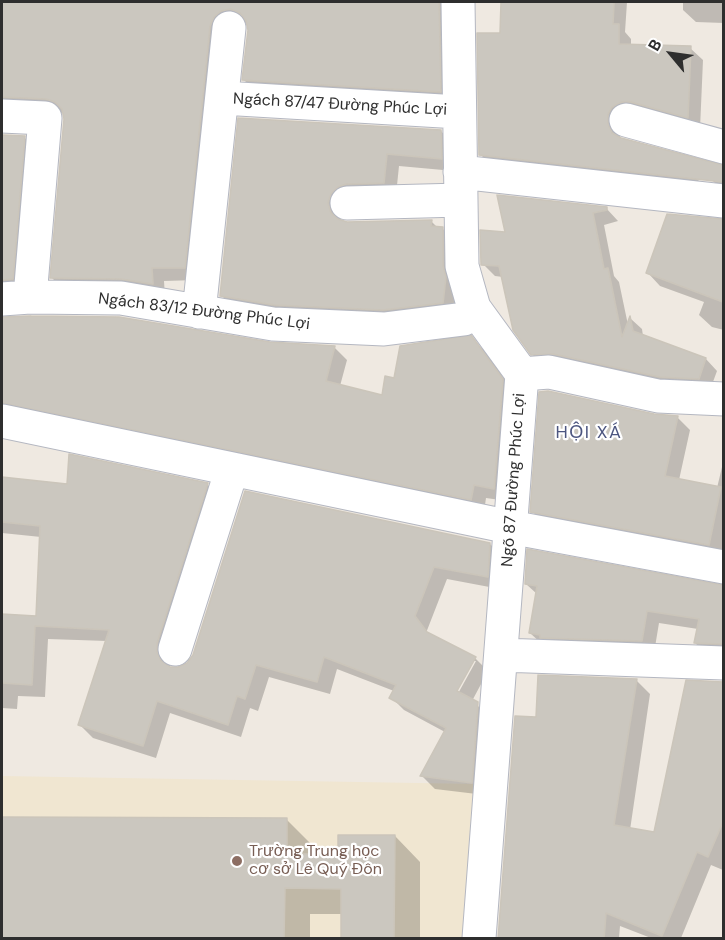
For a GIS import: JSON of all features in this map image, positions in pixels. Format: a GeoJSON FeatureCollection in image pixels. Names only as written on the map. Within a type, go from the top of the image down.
{"type":"FeatureCollection","features":[{"type":"Feature","properties":{"kind":"street","name":"Ngõ 87 Đường Phúc Lợi"},"geometry":{"type":"LineString","coordinates":[[458,2],[462,266],[474,308],[522,375],[479,939]]}},
{"type":"Feature","properties":{"kind":"street"},"geometry":{"type":"LineString","coordinates":[[199,312],[229,28]]}},
{"type":"Feature","properties":{"kind":"street","name":"Ngách 87/47 Đường Phúc Lợi"},"geometry":{"type":"LineString","coordinates":[[222,98],[459,112]]}},
{"type":"Feature","properties":{"kind":"street"},"geometry":{"type":"LineString","coordinates":[[2,116],[45,118],[16,298]]}},
{"type":"Feature","properties":{"kind":"street"},"geometry":{"type":"LineString","coordinates":[[627,120],[723,147]]}},
{"type":"Feature","properties":{"kind":"street"},"geometry":{"type":"LineString","coordinates":[[347,203],[460,186],[723,201]]}},
{"type":"Feature","properties":{"kind":"street","name":"Ngách 83/12 Đường Phúc Lợi"},"geometry":{"type":"LineString","coordinates":[[16,298],[121,298],[273,324],[384,329],[464,319],[474,308]]}},
{"type":"Feature","properties":{"kind":"street"},"geometry":{"type":"LineString","coordinates":[[522,375],[549,372],[658,396],[723,399]]}},
{"type":"Feature","properties":{"kind":"street"},"geometry":{"type":"LineString","coordinates":[[2,421],[510,527],[723,567]]}},
{"type":"Feature","properties":{"kind":"street"},"geometry":{"type":"LineString","coordinates":[[175,649],[232,469]]}},
{"type":"Feature","properties":{"kind":"street"},"geometry":{"type":"LineString","coordinates":[[501,655],[723,663]]}},
{"type":"Feature","properties":{"kind":"shaded area","name":"Trường Trung học cơ sở Lê Quý Đôn"},"geometry":{"type":"Polygon","coordinates":[[[2,776],[477,784],[466,938],[2,938],[2,776]]]}},
{"type":"Feature","properties":{"kind":"building"},"geometry":{"type":"Polygon","coordinates":[[[2,2],[439,2],[441,92],[242,80],[248,30],[246,21],[240,13],[230,9],[221,11],[214,17],[210,26],[185,268],[152,268],[153,284],[121,279],[50,278],[64,119],[62,109],[55,102],[46,99],[2,97],[2,2]]]}},
{"type":"Feature","properties":{"kind":"building"},"geometry":{"type":"Polygon","coordinates":[[[501,2],[614,2],[613,24],[619,24],[619,44],[691,46],[688,118],[631,102],[622,102],[612,107],[608,114],[608,124],[612,133],[621,138],[723,165],[723,182],[479,155],[477,33],[500,33],[501,2]]]}},
{"type":"Feature","properties":{"kind":"building"},"geometry":{"type":"Polygon","coordinates":[[[238,118],[441,130],[442,159],[387,154],[384,183],[346,184],[338,187],[331,194],[328,203],[331,213],[347,222],[432,220],[431,226],[443,227],[443,266],[446,277],[443,303],[383,310],[275,305],[220,296],[238,118]]]}},
{"type":"Feature","properties":{"kind":"building"},"geometry":{"type":"Polygon","coordinates":[[[2,135],[25,136],[13,279],[2,280],[2,135]]]}},
{"type":"Feature","properties":{"kind":"building"},"geometry":{"type":"Polygon","coordinates":[[[497,195],[607,207],[607,210],[593,213],[604,269],[608,268],[622,337],[630,316],[633,331],[706,358],[699,379],[660,377],[553,354],[531,355],[513,330],[499,266],[481,265],[480,230],[505,232],[497,195]]]}},
{"type":"Feature","properties":{"kind":"building"},"geometry":{"type":"Polygon","coordinates":[[[667,214],[723,219],[723,302],[646,273],[667,214]]]}},
{"type":"Feature","properties":{"kind":"building"},"geometry":{"type":"Polygon","coordinates":[[[2,317],[119,317],[270,342],[335,346],[326,381],[382,395],[385,376],[394,378],[400,346],[471,335],[503,379],[494,489],[474,485],[471,500],[2,403],[2,317]]]}},
{"type":"Feature","properties":{"kind":"building"},"geometry":{"type":"Polygon","coordinates":[[[548,391],[654,414],[678,416],[665,476],[721,487],[709,545],[530,512],[539,392],[548,391]]]}},
{"type":"Feature","properties":{"kind":"building"},"geometry":{"type":"Polygon","coordinates":[[[69,454],[208,483],[157,643],[157,652],[161,661],[170,667],[178,667],[187,663],[193,655],[245,491],[490,543],[488,577],[434,567],[415,616],[427,632],[476,657],[457,691],[478,702],[472,783],[420,776],[446,728],[389,698],[396,685],[324,657],[317,682],[256,665],[245,699],[237,696],[228,725],[157,701],[143,746],[78,725],[109,630],[35,626],[32,685],[2,683],[2,614],[36,616],[40,526],[2,522],[2,477],[67,484],[69,454]]]}},
{"type":"Feature","properties":{"kind":"building"},"geometry":{"type":"Polygon","coordinates":[[[527,549],[723,585],[723,644],[694,643],[699,619],[647,611],[642,641],[540,638],[540,635],[529,633],[537,586],[525,584],[527,549]]]}},
{"type":"Feature","properties":{"kind":"building"},"geometry":{"type":"Polygon","coordinates":[[[538,675],[637,679],[614,825],[654,832],[686,680],[723,682],[723,822],[708,857],[697,852],[662,936],[606,913],[604,939],[498,939],[515,716],[536,717],[538,675]]]}},
{"type":"Feature","properties":{"kind":"building"},"geometry":{"type":"Polygon","coordinates":[[[2,817],[287,818],[287,854],[338,854],[338,835],[395,835],[394,939],[341,939],[341,889],[285,888],[284,939],[2,939],[2,817]]]}},
{"type":"Feature","properties":{"kind":"place","name":"Trường Trung học cơ sở Lê Quý Đôn"},"geometry":{"type":"Point","coordinates":[237,861]}},
{"type":"Feature","properties":{"kind":"district","name":"HỘI XÁ"},"geometry":{"type":"Point","coordinates":[589,433]}}]}
